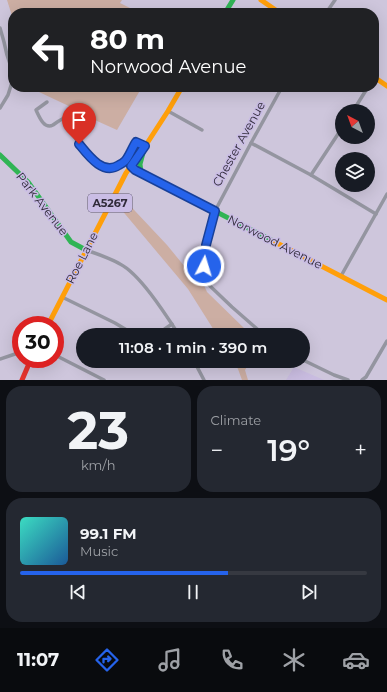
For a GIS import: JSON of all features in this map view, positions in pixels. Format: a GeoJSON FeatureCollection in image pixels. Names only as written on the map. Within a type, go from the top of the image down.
{"type":"FeatureCollection","features":[{"type":"Feature","properties":{"kind":"main road"},"geometry":{"type":"LineString","coordinates":[[262,0],[273,8]]}},
{"type":"Feature","properties":{"kind":"main road","name":"Roe Lane"},"geometry":{"type":"LineString","coordinates":[[52,316],[126,173],[179,92]]}},
{"type":"Feature","properties":{"kind":"main road"},"geometry":{"type":"LineString","coordinates":[[141,173],[140,164],[144,147]]}},
{"type":"Feature","properties":{"kind":"main road","name":"Park Avenue"},"geometry":{"type":"LineString","coordinates":[[0,155],[28,182],[72,242],[86,250]]}},
{"type":"Feature","properties":{"kind":"main road","name":"Norwood Avenue"},"geometry":{"type":"LineString","coordinates":[[131,166],[141,173],[387,300]]}},
{"type":"Feature","properties":{"kind":"main road"},"geometry":{"type":"LineString","coordinates":[[22,380],[27,368]]}},
{"type":"Feature","properties":{"kind":"street"},"geometry":{"type":"LineString","coordinates":[[330,8],[336,0]]}},
{"type":"Feature","properties":{"kind":"street"},"geometry":{"type":"LineString","coordinates":[[0,28],[8,60]]}},
{"type":"Feature","properties":{"kind":"street"},"geometry":{"type":"LineString","coordinates":[[0,108],[9,92]]}},
{"type":"Feature","properties":{"kind":"street","name":"Chester Avenue"},"geometry":{"type":"LineString","coordinates":[[256,328],[209,285],[205,275],[204,266],[206,245],[215,211],[279,92]]}},
{"type":"Feature","properties":{"kind":"street"},"geometry":{"type":"LineString","coordinates":[[357,104],[365,92]]}},
{"type":"Feature","properties":{"kind":"street"},"geometry":{"type":"LineString","coordinates":[[47,102],[36,110],[44,124],[51,126],[64,118],[68,121],[79,144],[100,166],[108,168],[117,167],[124,162],[136,142],[144,147]]}},
{"type":"Feature","properties":{"kind":"street"},"geometry":{"type":"LineString","coordinates":[[168,111],[202,130]]}},
{"type":"Feature","properties":{"kind":"street"},"geometry":{"type":"LineString","coordinates":[[312,175],[335,139]]}},
{"type":"Feature","properties":{"kind":"street"},"geometry":{"type":"LineString","coordinates":[[251,143],[312,175],[376,214]]}},
{"type":"Feature","properties":{"kind":"street"},"geometry":{"type":"LineString","coordinates":[[341,276],[387,194]]}},
{"type":"Feature","properties":{"kind":"street"},"geometry":{"type":"LineString","coordinates":[[86,250],[121,264],[131,271],[148,291],[175,328]]}},
{"type":"Feature","properties":{"kind":"street"},"geometry":{"type":"LineString","coordinates":[[62,297],[123,328]]}},
{"type":"Feature","properties":{"kind":"street"},"geometry":{"type":"LineString","coordinates":[[166,328],[172,324]]}},
{"type":"Feature","properties":{"kind":"street"},"geometry":{"type":"LineString","coordinates":[[362,380],[366,377],[387,341]]}},
{"type":"Feature","properties":{"kind":"street"},"geometry":{"type":"LineString","coordinates":[[0,359],[12,355]]}},
{"type":"Feature","properties":{"kind":"street"},"geometry":{"type":"LineString","coordinates":[[64,360],[104,380]]}},
{"type":"Feature","properties":{"kind":"street"},"geometry":{"type":"LineString","coordinates":[[310,363],[348,380]]}},
{"type":"Feature","properties":{"kind":"street"},"geometry":{"type":"LineString","coordinates":[[198,368],[204,380]]}},
{"type":"Feature","properties":{"kind":"shaded area"},"geometry":{"type":"Polygon","coordinates":[[[7,0],[122,0],[120,3],[130,8],[10,8],[7,0]]]}},
{"type":"Feature","properties":{"kind":"shaded area"},"geometry":{"type":"Polygon","coordinates":[[[39,92],[139,92],[117,130],[97,121],[90,116],[39,92]]]}},
{"type":"Feature","properties":{"kind":"shaded area"},"geometry":{"type":"Polygon","coordinates":[[[120,195],[167,245],[194,278],[200,276],[207,292],[244,328],[213,328],[188,289],[115,202],[120,195]]]}},
{"type":"Feature","properties":{"kind":"shaded area"},"geometry":{"type":"Polygon","coordinates":[[[246,368],[245,370],[248,380],[242,380],[238,369],[246,368]]]}},
{"type":"Feature","properties":{"kind":"shaded area"},"geometry":{"type":"Polygon","coordinates":[[[293,368],[296,368],[324,380],[286,380],[293,368]]]}},
{"type":"Feature","properties":{"kind":"traffic: fast"},"geometry":{"type":"LineString","coordinates":[[228,8],[233,0]]}},
{"type":"Feature","properties":{"kind":"traffic: fast"},"geometry":{"type":"LineString","coordinates":[[141,173],[140,164],[144,149]]}},
{"type":"Feature","properties":{"kind":"traffic: fast"},"geometry":{"type":"LineString","coordinates":[[0,155],[28,182],[71,242],[86,250]]}},
{"type":"Feature","properties":{"kind":"traffic: fast"},"geometry":{"type":"LineString","coordinates":[[131,166],[135,170],[273,241]]}},
{"type":"Feature","properties":{"kind":"traffic: slow"},"geometry":{"type":"LineString","coordinates":[[261,0],[273,8]]}},
{"type":"Feature","properties":{"kind":"traffic: slow"},"geometry":{"type":"LineString","coordinates":[[379,80],[387,86]]}},
{"type":"Feature","properties":{"kind":"traffic: slow"},"geometry":{"type":"LineString","coordinates":[[53,316],[126,173],[144,148],[179,92]]}},
{"type":"Feature","properties":{"kind":"traffic: slow"},"geometry":{"type":"LineString","coordinates":[[273,241],[387,300]]}},
{"type":"Feature","properties":{"kind":"traffic: jam"},"geometry":{"type":"LineString","coordinates":[[22,380],[27,368]]}},
{"type":"Feature","properties":{"kind":"route"},"geometry":{"type":"LineString","coordinates":[[79,144],[100,166],[108,168],[117,167],[124,162],[136,142],[145,146],[131,166],[135,170],[215,211],[206,245],[204,266]]}}]}
